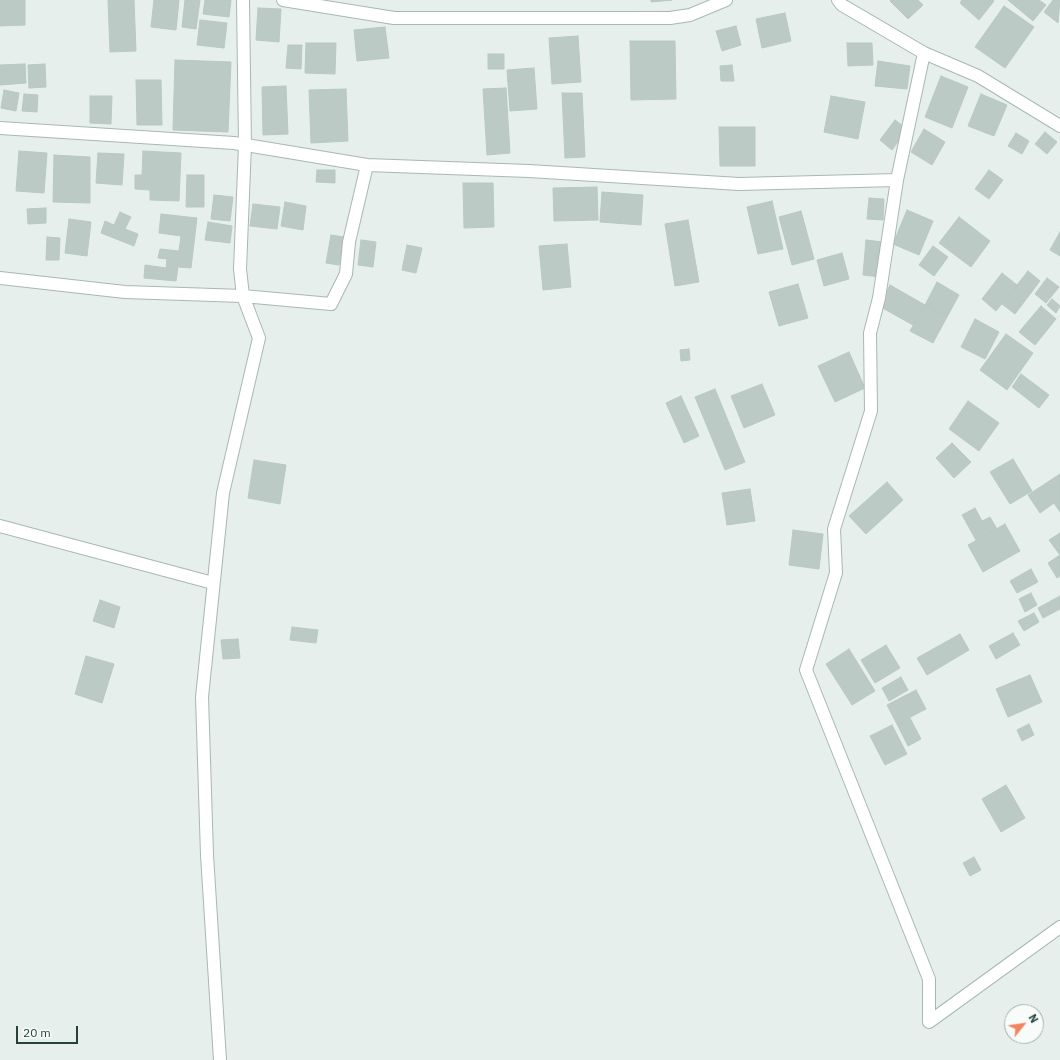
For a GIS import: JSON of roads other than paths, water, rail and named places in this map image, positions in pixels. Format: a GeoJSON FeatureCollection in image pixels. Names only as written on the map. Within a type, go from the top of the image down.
{"type":"FeatureCollection","features":[{"type":"Feature","properties":{"kind":"street"},"geometry":{"type":"LineString","coordinates":[[220,1060],[207,855],[202,697],[223,493],[260,338],[243,296],[240,270],[245,145],[243,0]]}},
{"type":"Feature","properties":{"kind":"street"},"geometry":{"type":"LineString","coordinates":[[283,0],[306,2],[394,18],[670,18],[690,15],[726,0]]}},
{"type":"Feature","properties":{"kind":"street"},"geometry":{"type":"LineString","coordinates":[[838,0],[842,5],[924,53],[978,76],[1060,126]]}},
{"type":"Feature","properties":{"kind":"street"},"geometry":{"type":"LineString","coordinates":[[924,53],[897,180],[879,298],[870,333],[871,411],[834,529],[836,573],[806,670],[928,979],[929,1022],[1060,926]]}},
{"type":"Feature","properties":{"kind":"street"},"geometry":{"type":"LineString","coordinates":[[0,128],[245,145],[367,165],[529,171],[739,184],[897,180]]}},
{"type":"Feature","properties":{"kind":"street"},"geometry":{"type":"LineString","coordinates":[[0,278],[125,292],[243,296],[331,304],[346,274],[349,242],[367,165]]}},
{"type":"Feature","properties":{"kind":"street"},"geometry":{"type":"LineString","coordinates":[[0,526],[213,582]]}}]}
